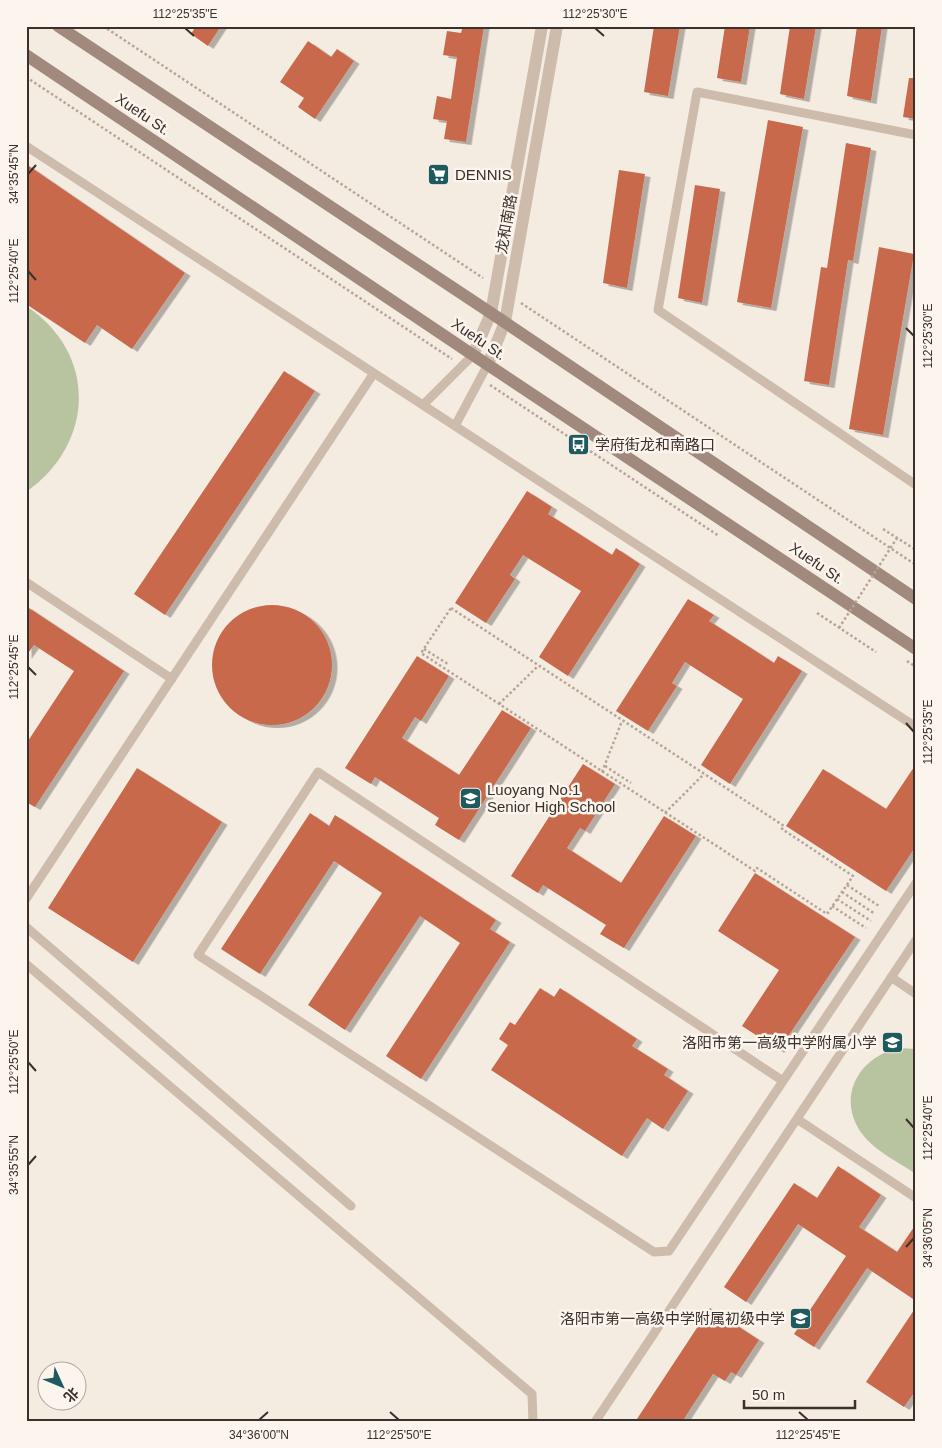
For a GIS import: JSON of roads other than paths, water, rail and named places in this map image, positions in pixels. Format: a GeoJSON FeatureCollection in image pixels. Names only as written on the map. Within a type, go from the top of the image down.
{"type":"FeatureCollection","features":[{"type":"Feature","properties":{"kind":"main road","name":"Xuefu St."},"geometry":{"type":"LineString","coordinates":[[58,26],[506,322],[916,599]]}},
{"type":"Feature","properties":{"kind":"main road","name":"Xuefu St."},"geometry":{"type":"LineString","coordinates":[[26,55],[916,649]]}},
{"type":"Feature","properties":{"kind":"street","name":"龙和南路"},"geometry":{"type":"LineString","coordinates":[[473,355],[491,313],[542,26]]}},
{"type":"Feature","properties":{"kind":"street","name":"龙和南路"},"geometry":{"type":"LineString","coordinates":[[488,364],[506,322],[557,26]]}},
{"type":"Feature","properties":{"kind":"lane"},"geometry":{"type":"LineString","coordinates":[[916,135],[697,92],[658,310],[916,485]]}},
{"type":"Feature","properties":{"kind":"lane"},"geometry":{"type":"LineString","coordinates":[[26,146],[916,727]]}},
{"type":"Feature","properties":{"kind":"lane"},"geometry":{"type":"LineString","coordinates":[[423,405],[473,355]]}},
{"type":"Feature","properties":{"kind":"lane"},"geometry":{"type":"LineString","coordinates":[[455,426],[488,364]]}},
{"type":"Feature","properties":{"kind":"lane"},"geometry":{"type":"LineString","coordinates":[[26,899],[374,373]]}},
{"type":"Feature","properties":{"kind":"lane"},"geometry":{"type":"LineString","coordinates":[[26,582],[172,679]]}},
{"type":"Feature","properties":{"kind":"lane"},"geometry":{"type":"LineString","coordinates":[[783,1081],[318,772],[198,955],[654,1252],[669,1251],[783,1081],[916,882]]}},
{"type":"Feature","properties":{"kind":"lane"},"geometry":{"type":"LineString","coordinates":[[26,926],[351,1206]]}},
{"type":"Feature","properties":{"kind":"lane"},"geometry":{"type":"LineString","coordinates":[[595,1422],[916,940]]}},
{"type":"Feature","properties":{"kind":"lane"},"geometry":{"type":"LineString","coordinates":[[26,964],[532,1394],[534,1422]]}},
{"type":"Feature","properties":{"kind":"lane"},"geometry":{"type":"LineString","coordinates":[[890,977],[916,994]]}},
{"type":"Feature","properties":{"kind":"lane"},"geometry":{"type":"LineString","coordinates":[[796,1119],[916,1198]]}},
{"type":"Feature","properties":{"kind":"place","name":"DENNIS"},"geometry":{"type":"Point","coordinates":[439,174]}},
{"type":"Feature","properties":{"kind":"place","name":"学府街龙和南路口"},"geometry":{"type":"Point","coordinates":[579,444]}},
{"type":"Feature","properties":{"kind":"place","name":"Luoyang No.1 Senior High School"},"geometry":{"type":"Point","coordinates":[471,798]}},
{"type":"Feature","properties":{"kind":"place","name":"洛阳市第一高级中学附属小学"},"geometry":{"type":"Point","coordinates":[893,1042]}},
{"type":"Feature","properties":{"kind":"place","name":"洛阳市第一高级中学附属初级中学"},"geometry":{"type":"Point","coordinates":[801,1318]}}]}
